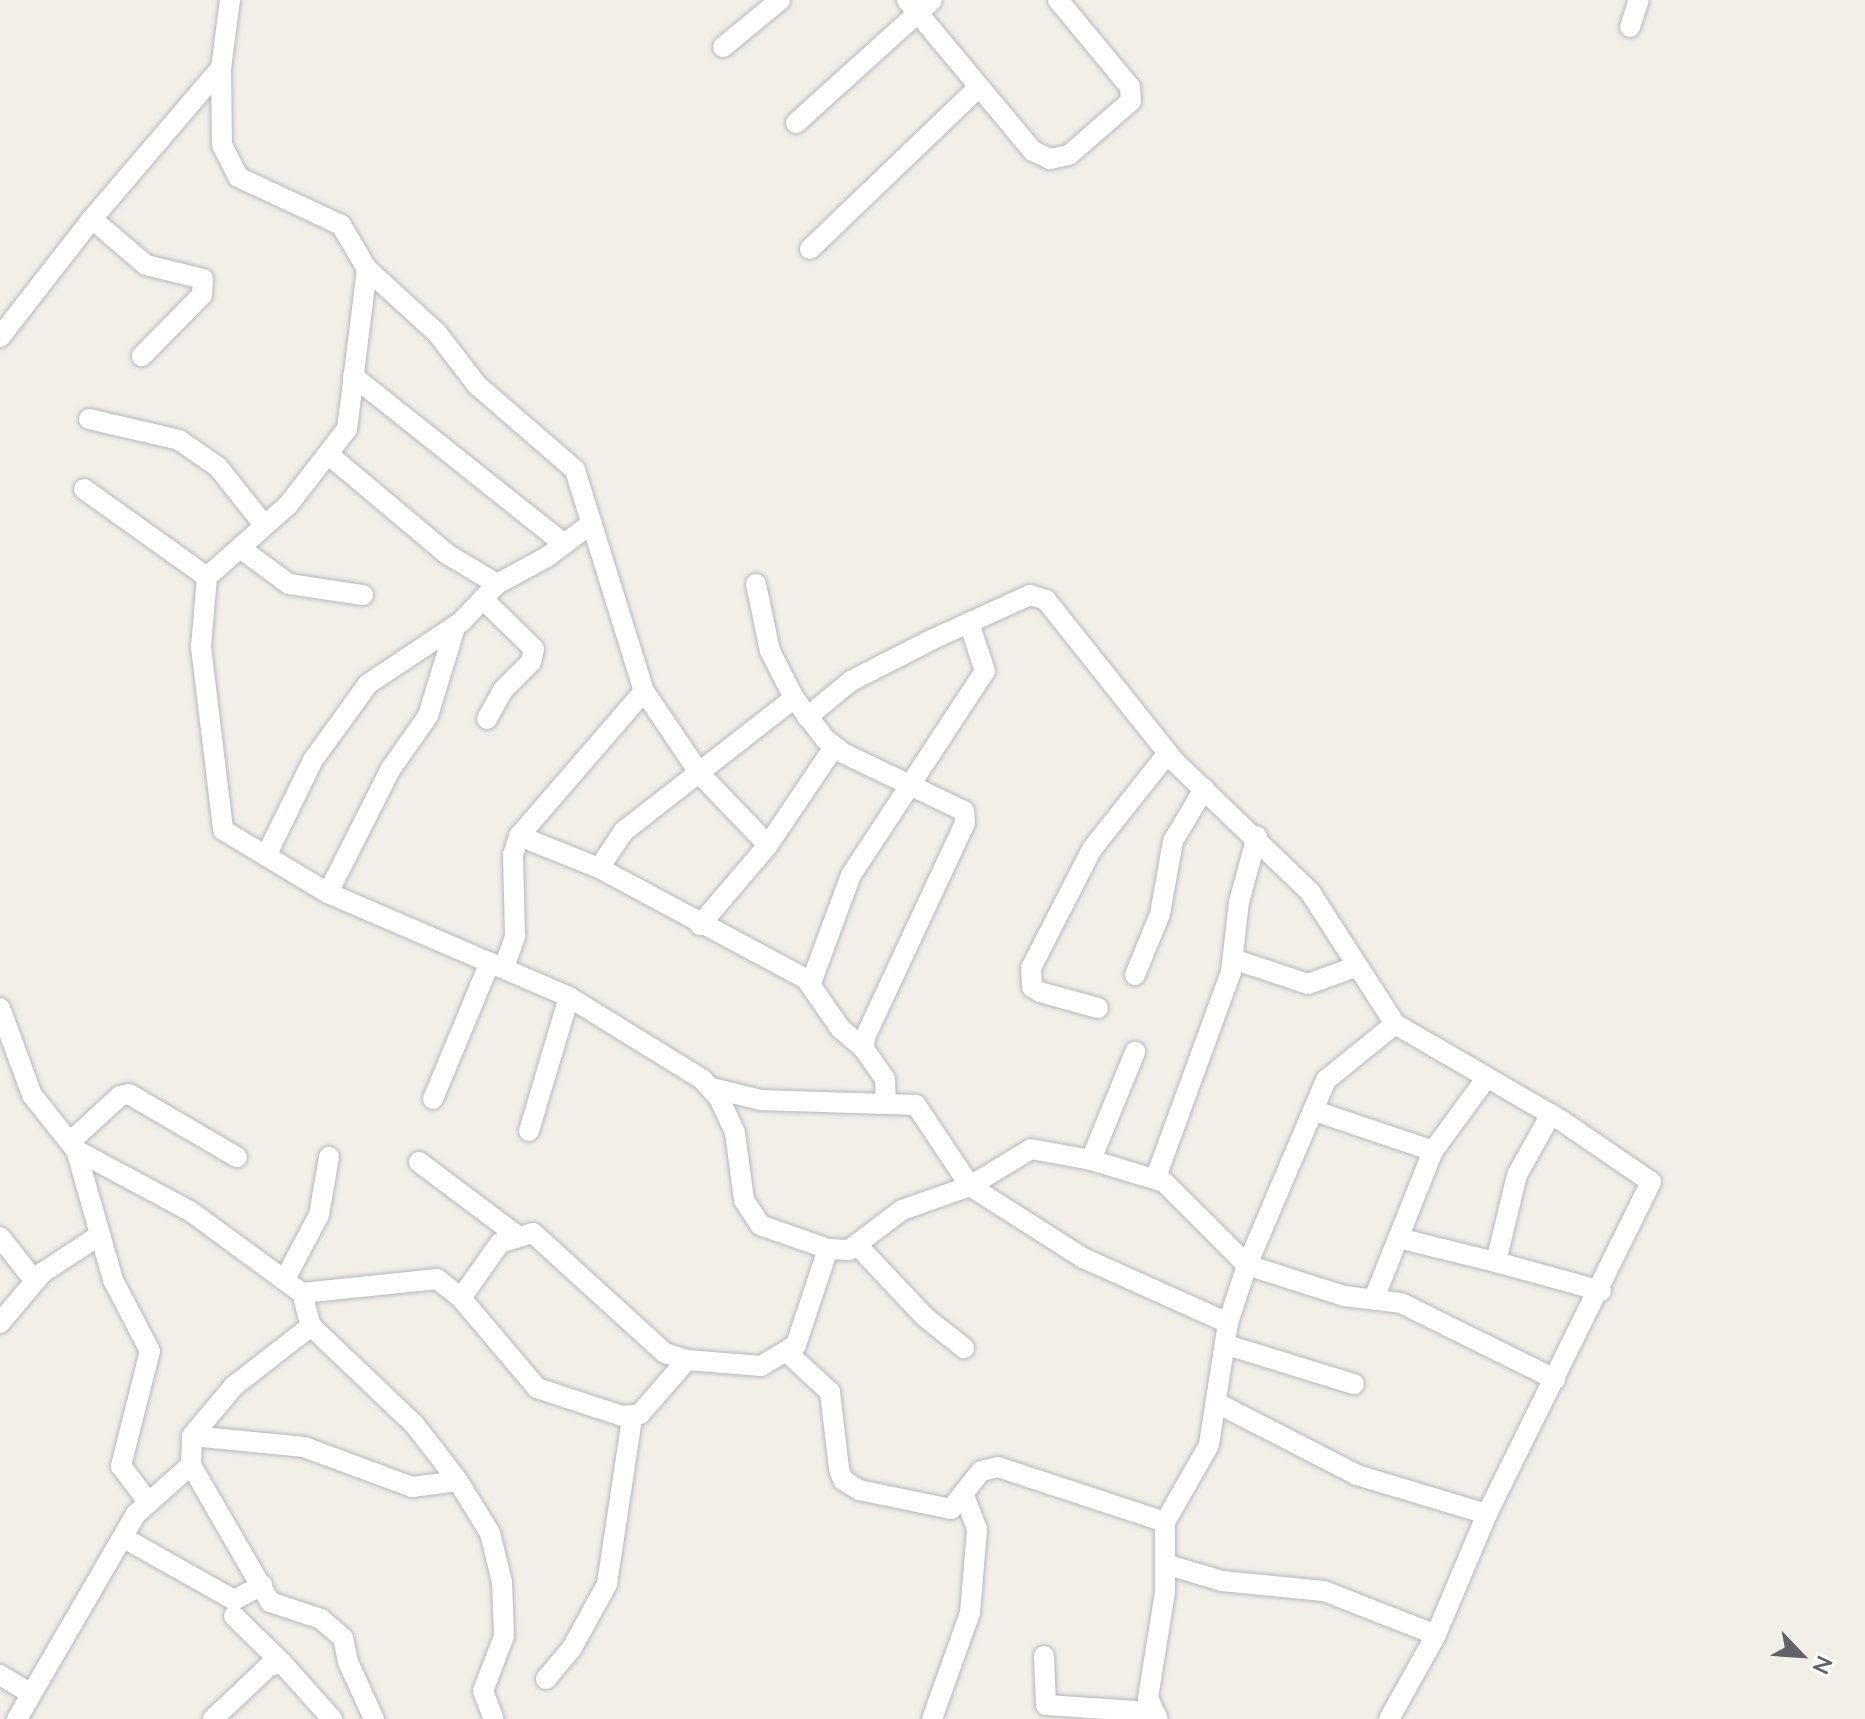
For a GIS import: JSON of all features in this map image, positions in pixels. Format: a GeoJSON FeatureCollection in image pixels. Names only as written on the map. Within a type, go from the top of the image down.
{"type":"FeatureCollection","features":[{"type":"Feature","properties":{"kind":"street"},"geometry":{"type":"LineString","coordinates":[[230,0],[221,68],[222,145],[238,177],[341,225],[367,269],[437,333],[477,385],[569,463],[592,523],[644,691],[700,774],[768,845]]}},
{"type":"Feature","properties":{"kind":"street"},"geometry":{"type":"LineString","coordinates":[[723,47],[780,0]]}},
{"type":"Feature","properties":{"kind":"street"},"geometry":{"type":"LineString","coordinates":[[796,123],[919,4],[979,87],[1033,151],[1050,159],[1069,155],[1122,114],[1131,101],[1130,87],[1058,0]]}},
{"type":"Feature","properties":{"kind":"street"},"geometry":{"type":"LineString","coordinates":[[1630,27],[1639,0]]}},
{"type":"Feature","properties":{"kind":"street"},"geometry":{"type":"LineString","coordinates":[[0,337],[92,219],[221,68]]}},
{"type":"Feature","properties":{"kind":"street"},"geometry":{"type":"LineString","coordinates":[[810,249],[979,87]]}},
{"type":"Feature","properties":{"kind":"street"},"geometry":{"type":"LineString","coordinates":[[92,219],[146,265],[203,279],[205,289],[198,301],[142,356]]}},
{"type":"Feature","properties":{"kind":"street"},"geometry":{"type":"LineString","coordinates":[[367,269],[347,429],[329,455],[265,526],[207,577],[201,647],[223,830],[328,893],[569,997],[712,1088],[761,1100],[916,1105],[970,1186],[1083,1258],[1228,1323]]}},
{"type":"Feature","properties":{"kind":"street"},"geometry":{"type":"LineString","coordinates":[[353,376],[564,544]]}},
{"type":"Feature","properties":{"kind":"street"},"geometry":{"type":"LineString","coordinates":[[89,419],[179,440],[218,467],[265,526]]}},
{"type":"Feature","properties":{"kind":"street"},"geometry":{"type":"LineString","coordinates":[[329,455],[447,554],[497,584]]}},
{"type":"Feature","properties":{"kind":"street"},"geometry":{"type":"LineString","coordinates":[[84,489],[207,577]]}},
{"type":"Feature","properties":{"kind":"street"},"geometry":{"type":"LineString","coordinates":[[266,856],[313,760],[368,684],[455,627],[497,584],[564,544],[592,523]]}},
{"type":"Feature","properties":{"kind":"street"},"geometry":{"type":"LineString","coordinates":[[240,548],[289,584],[363,595]]}},
{"type":"Feature","properties":{"kind":"street"},"geometry":{"type":"LineString","coordinates":[[756,584],[765,639],[794,698],[834,747],[964,811],[965,823],[865,1037],[864,1049]]}},
{"type":"Feature","properties":{"kind":"street"},"geometry":{"type":"LineString","coordinates":[[807,717],[851,681],[969,623],[1030,595],[1046,600],[1168,753],[1257,836],[1319,902],[1355,967],[1395,1024],[1485,1080],[1551,1114],[1651,1182],[1601,1291],[1487,1514],[1436,1635],[1389,1719]]}},
{"type":"Feature","properties":{"kind":"street"},"geometry":{"type":"LineString","coordinates":[[483,599],[534,649],[531,662],[503,690],[487,719]]}},
{"type":"Feature","properties":{"kind":"street"},"geometry":{"type":"LineString","coordinates":[[811,983],[851,875],[985,671],[969,623]]}},
{"type":"Feature","properties":{"kind":"street"},"geometry":{"type":"LineString","coordinates":[[328,893],[390,770],[428,716],[455,627]]}},
{"type":"Feature","properties":{"kind":"street"},"geometry":{"type":"LineString","coordinates":[[433,1099],[497,964],[515,936],[513,855],[519,836],[644,691]]}},
{"type":"Feature","properties":{"kind":"street"},"geometry":{"type":"LineString","coordinates":[[599,868],[624,831],[794,698]]}},
{"type":"Feature","properties":{"kind":"street"},"geometry":{"type":"LineString","coordinates":[[700,925],[768,845],[834,747]]}},
{"type":"Feature","properties":{"kind":"street"},"geometry":{"type":"LineString","coordinates":[[1098,1008],[1040,992],[1032,987],[1031,968],[1092,849],[1168,753]]}},
{"type":"Feature","properties":{"kind":"street"},"geometry":{"type":"LineString","coordinates":[[1135,975],[1160,914],[1173,841],[1204,789]]}},
{"type":"Feature","properties":{"kind":"street"},"geometry":{"type":"LineString","coordinates":[[519,836],[599,868],[811,983],[840,1028],[864,1049],[885,1079],[886,1104]]}},
{"type":"Feature","properties":{"kind":"street"},"geometry":{"type":"LineString","coordinates":[[1156,1177],[1233,959],[1239,902],[1257,836]]}},
{"type":"Feature","properties":{"kind":"street"},"geometry":{"type":"LineString","coordinates":[[1233,959],[1308,984],[1355,967]]}},
{"type":"Feature","properties":{"kind":"street"},"geometry":{"type":"LineString","coordinates":[[529,1131],[569,997]]}},
{"type":"Feature","properties":{"kind":"street"},"geometry":{"type":"LineString","coordinates":[[0,1008],[32,1095],[73,1146],[118,1292],[150,1351],[121,1466],[149,1503]]}},
{"type":"Feature","properties":{"kind":"street"},"geometry":{"type":"LineString","coordinates":[[1044,1656],[1046,1705],[1105,1715],[1155,1715],[1148,1698],[1165,1564],[1165,1522],[1209,1445],[1228,1323],[1247,1265],[1326,1080],[1395,1024]]}},
{"type":"Feature","properties":{"kind":"street"},"geometry":{"type":"LineString","coordinates":[[1091,1160],[1135,1052]]}},
{"type":"Feature","properties":{"kind":"street"},"geometry":{"type":"LineString","coordinates":[[1375,1296],[1433,1151],[1485,1080]]}},
{"type":"Feature","properties":{"kind":"street"},"geometry":{"type":"LineString","coordinates":[[712,1088],[738,1142],[744,1200],[753,1219],[828,1249],[859,1247],[902,1210],[970,1186],[1022,1151],[1043,1149],[1156,1177],[1247,1265],[1344,1296],[1375,1296],[1401,1303],[1555,1379]]}},
{"type":"Feature","properties":{"kind":"street"},"geometry":{"type":"LineString","coordinates":[[73,1146],[120,1096],[129,1094],[237,1157]]}},
{"type":"Feature","properties":{"kind":"street"},"geometry":{"type":"LineString","coordinates":[[1315,1111],[1433,1151]]}},
{"type":"Feature","properties":{"kind":"street"},"geometry":{"type":"LineString","coordinates":[[1496,1262],[1517,1175],[1551,1114]]}},
{"type":"Feature","properties":{"kind":"street"},"geometry":{"type":"LineString","coordinates":[[73,1146],[190,1211],[302,1293],[311,1326],[414,1424],[458,1481],[490,1533],[502,1582],[504,1636],[483,1691],[494,1719]]}},
{"type":"Feature","properties":{"kind":"street"},"geometry":{"type":"LineString","coordinates":[[285,1279],[319,1215],[329,1157]]}},
{"type":"Feature","properties":{"kind":"street"},"geometry":{"type":"LineString","coordinates":[[419,1162],[515,1234]]}},
{"type":"Feature","properties":{"kind":"street"},"geometry":{"type":"LineString","coordinates":[[461,1298],[495,1248],[515,1234],[533,1233],[547,1241],[654,1345],[687,1360],[748,1368],[789,1354],[800,1336],[828,1249]]}},
{"type":"Feature","properties":{"kind":"street"},"geometry":{"type":"LineString","coordinates":[[0,1323],[34,1280],[100,1235]]}},
{"type":"Feature","properties":{"kind":"street"},"geometry":{"type":"LineString","coordinates":[[0,1237],[34,1280]]}},
{"type":"Feature","properties":{"kind":"street"},"geometry":{"type":"LineString","coordinates":[[1398,1238],[1601,1291]]}},
{"type":"Feature","properties":{"kind":"street"},"geometry":{"type":"LineString","coordinates":[[859,1247],[925,1317],[964,1348]]}},
{"type":"Feature","properties":{"kind":"street"},"geometry":{"type":"LineString","coordinates":[[302,1293],[427,1278],[447,1285],[537,1388],[632,1418]]}},
{"type":"Feature","properties":{"kind":"street"},"geometry":{"type":"LineString","coordinates":[[311,1326],[234,1386],[192,1436],[191,1465],[270,1602],[321,1619],[343,1638],[348,1662],[374,1719]]}},
{"type":"Feature","properties":{"kind":"street"},"geometry":{"type":"LineString","coordinates":[[1227,1345],[1354,1384]]}},
{"type":"Feature","properties":{"kind":"street"},"geometry":{"type":"LineString","coordinates":[[789,1354],[830,1392],[843,1480],[859,1490],[939,1510],[951,1509],[965,1497],[981,1471],[998,1467],[1165,1522]]}},
{"type":"Feature","properties":{"kind":"street"},"geometry":{"type":"LineString","coordinates":[[546,1679],[572,1648],[607,1584],[632,1418],[659,1396],[687,1360]]}},
{"type":"Feature","properties":{"kind":"street"},"geometry":{"type":"LineString","coordinates":[[1217,1403],[1348,1471],[1487,1514]]}},
{"type":"Feature","properties":{"kind":"street"},"geometry":{"type":"LineString","coordinates":[[192,1436],[304,1447],[412,1487],[458,1481]]}},
{"type":"Feature","properties":{"kind":"street"},"geometry":{"type":"LineString","coordinates":[[17,1719],[124,1538],[149,1503],[191,1465]]}},
{"type":"Feature","properties":{"kind":"street"},"geometry":{"type":"LineString","coordinates":[[932,1719],[970,1613],[977,1529],[965,1497]]}},
{"type":"Feature","properties":{"kind":"street"},"geometry":{"type":"LineString","coordinates":[[124,1538],[234,1600],[262,1585]]}},
{"type":"Feature","properties":{"kind":"street"},"geometry":{"type":"LineString","coordinates":[[1165,1564],[1222,1581],[1324,1591],[1436,1635]]}},
{"type":"Feature","properties":{"kind":"street"},"geometry":{"type":"LineString","coordinates":[[234,1616],[332,1719]]}},
{"type":"Feature","properties":{"kind":"street"},"geometry":{"type":"LineString","coordinates":[[213,1719],[269,1666],[282,1663]]}},
{"type":"Feature","properties":{"kind":"street"},"geometry":{"type":"LineString","coordinates":[[0,1675],[30,1693]]}}]}
